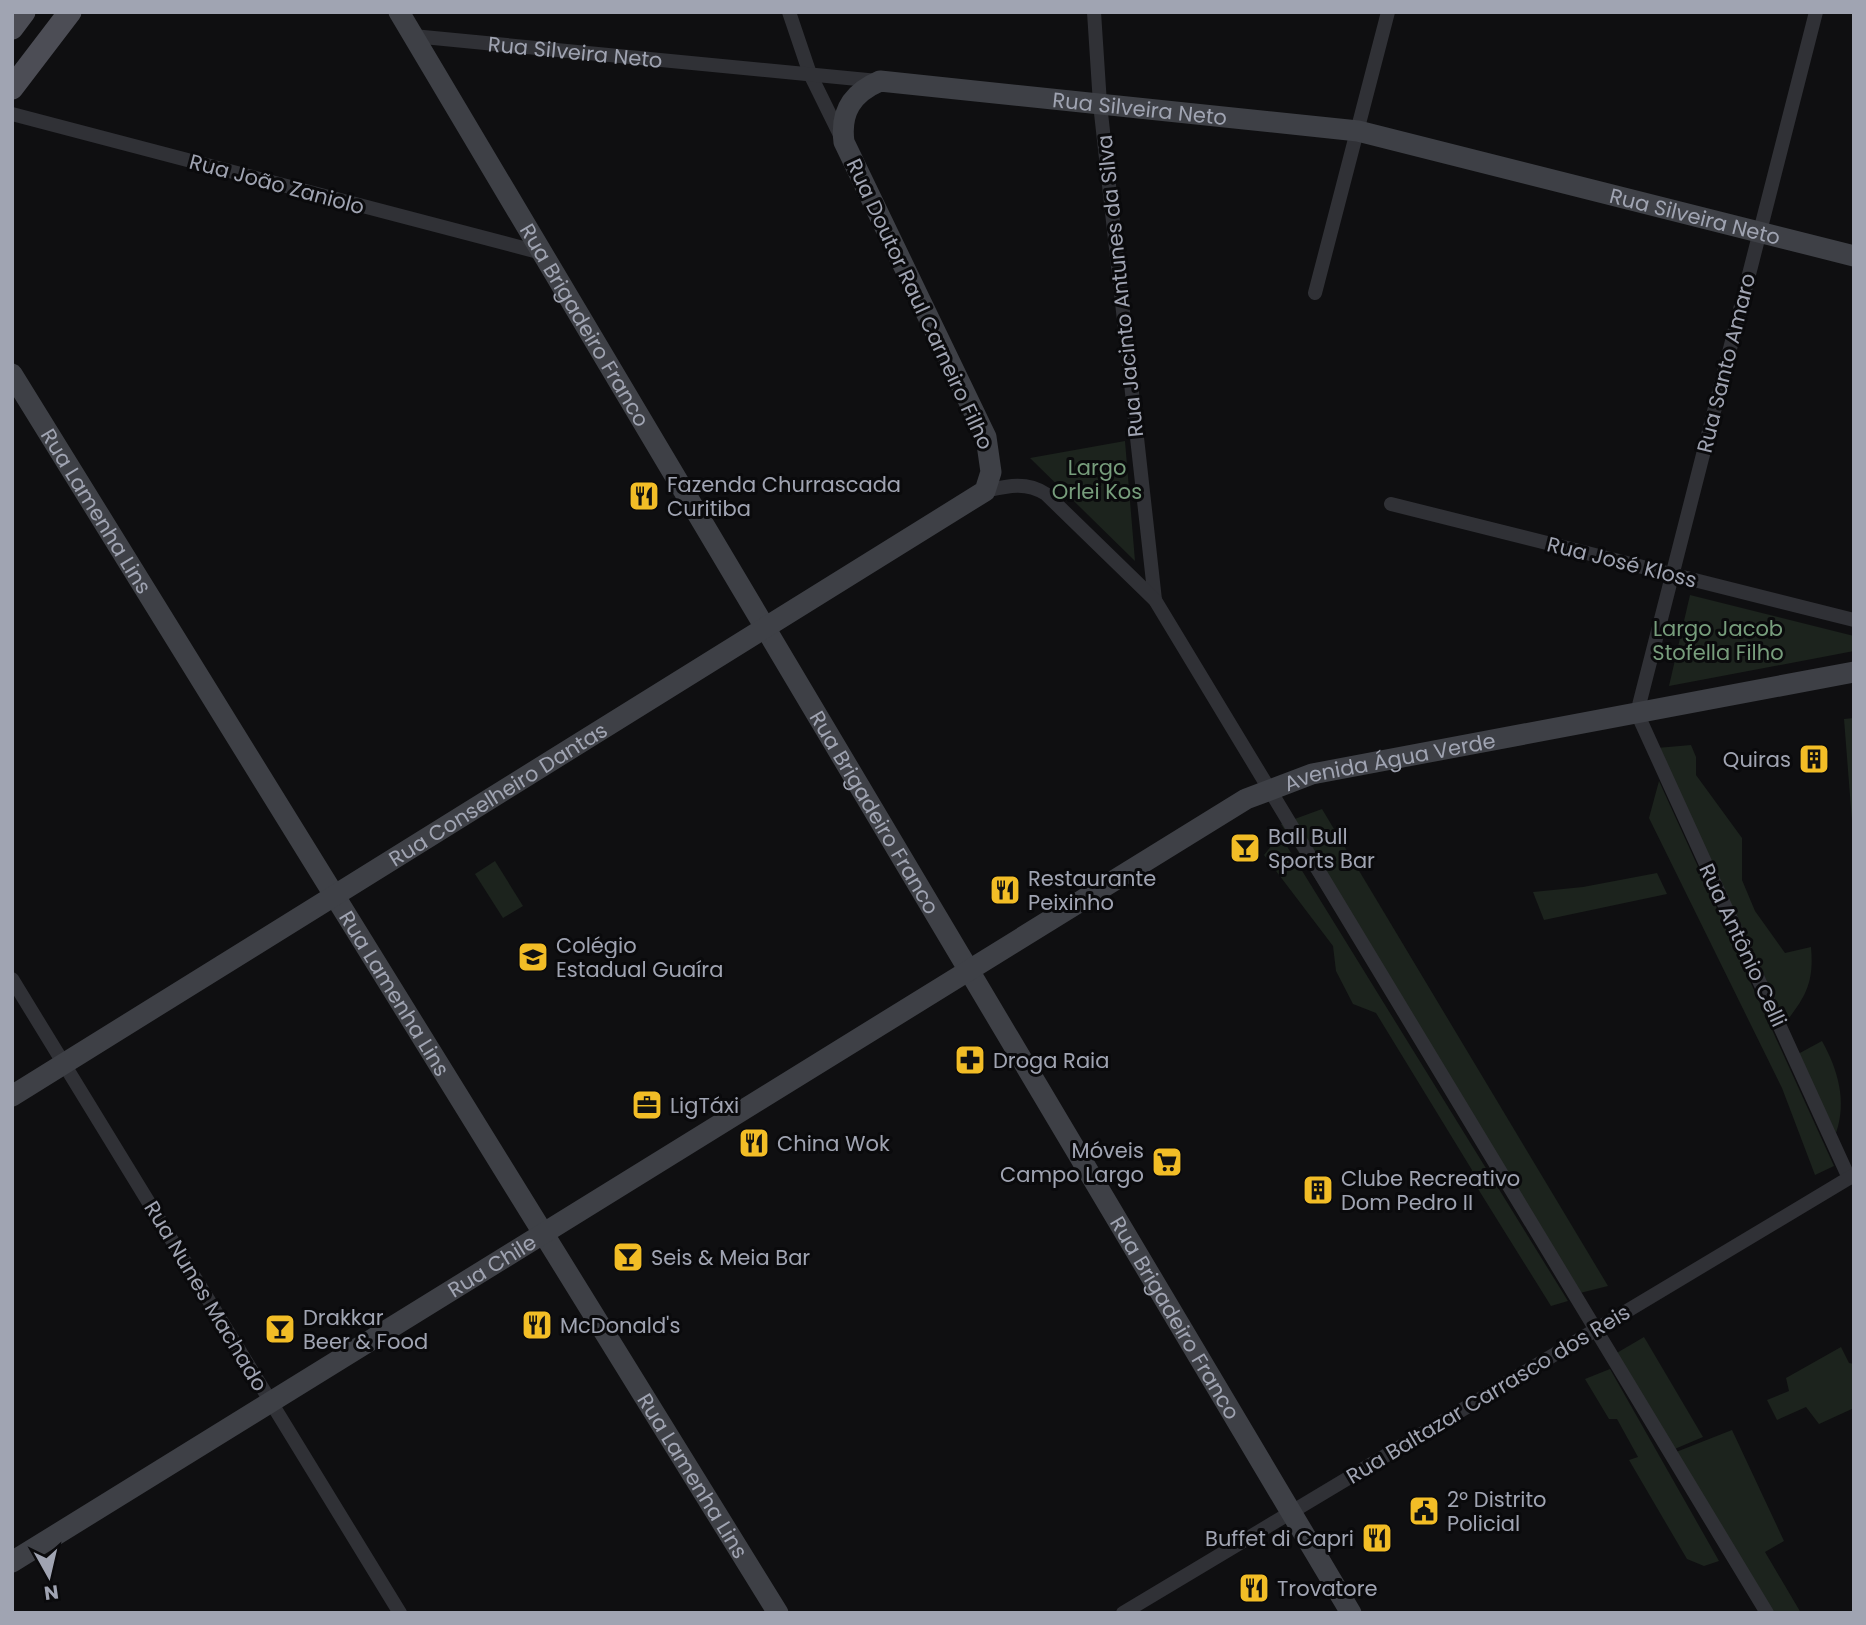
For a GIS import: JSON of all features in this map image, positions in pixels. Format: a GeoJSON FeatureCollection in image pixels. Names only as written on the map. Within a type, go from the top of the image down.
{"type":"FeatureCollection","features":[{"type":"Feature","properties":{"kind":"main road"},"geometry":{"type":"LineString","coordinates":[[12,28],[24,12]]}},
{"type":"Feature","properties":{"kind":"main road"},"geometry":{"type":"LineString","coordinates":[[12,88],[70,12]]}},
{"type":"Feature","properties":{"kind":"main road","name":"Rua Brigadeiro Franco"},"geometry":{"type":"LineString","coordinates":[[399,12],[1351,1613]]}},
{"type":"Feature","properties":{"kind":"main road","name":"Rua Silveira Neto"},"geometry":{"type":"LineString","coordinates":[[880,81],[1358,131],[1854,256]]}},
{"type":"Feature","properties":{"kind":"main road","name":"Rua Doutor Raul Carneiro Filho"},"geometry":{"type":"LineString","coordinates":[[880,81],[865,87],[849,104],[842,127],[844,142],[986,437],[991,472],[985,491]]}},
{"type":"Feature","properties":{"kind":"main road","name":"Rua Lamenha Lins"},"geometry":{"type":"LineString","coordinates":[[12,374],[778,1613]]}},
{"type":"Feature","properties":{"kind":"main road","name":"Rua Conselheiro Dantas"},"geometry":{"type":"LineString","coordinates":[[12,1096],[985,491]]}},
{"type":"Feature","properties":{"kind":"main road","name":"Avenida Água Verde"},"geometry":{"type":"LineString","coordinates":[[968,969],[1219,814],[1269,788],[1331,770],[1854,672]]}},
{"type":"Feature","properties":{"kind":"main road","name":"Rua Chile"},"geometry":{"type":"LineString","coordinates":[[12,1562],[968,969]]}},
{"type":"Feature","properties":{"kind":"street","name":"Rua Doutor Raul Carneiro Filho"},"geometry":{"type":"LineString","coordinates":[[789,12],[810,74],[844,142]]}},
{"type":"Feature","properties":{"kind":"street","name":"Rua Jacinto Antunes da Silva"},"geometry":{"type":"LineString","coordinates":[[1094,12],[1100,104],[1155,600]]}},
{"type":"Feature","properties":{"kind":"street"},"geometry":{"type":"LineString","coordinates":[[1315,293],[1388,12]]}},
{"type":"Feature","properties":{"kind":"street","name":"Rua Santo Amaro"},"geometry":{"type":"LineString","coordinates":[[1637,713],[1816,12]]}},
{"type":"Feature","properties":{"kind":"street","name":"Rua Silveira Neto"},"geometry":{"type":"LineString","coordinates":[[413,36],[880,81]]}},
{"type":"Feature","properties":{"kind":"street","name":"Rua João Zaniolo"},"geometry":{"type":"LineString","coordinates":[[12,114],[542,253]]}},
{"type":"Feature","properties":{"kind":"street"},"geometry":{"type":"LineString","coordinates":[[985,491],[1021,485],[1034,487],[1046,494],[1155,600],[1768,1613]]}},
{"type":"Feature","properties":{"kind":"street","name":"Rua José Kloss"},"geometry":{"type":"LineString","coordinates":[[1391,504],[1854,620]]}},
{"type":"Feature","properties":{"kind":"street","name":"Rua Antônio Celli"},"geometry":{"type":"LineString","coordinates":[[1637,713],[1852,1176]]}},
{"type":"Feature","properties":{"kind":"street","name":"Rua Nunes Machado"},"geometry":{"type":"LineString","coordinates":[[12,979],[400,1613]]}},
{"type":"Feature","properties":{"kind":"street","name":"Rua Baltazar Carrasco dos Reis"},"geometry":{"type":"LineString","coordinates":[[1123,1613],[1852,1176]]}},
{"type":"Feature","properties":{"kind":"green space","name":"Largo Orlei Kos"},"geometry":{"type":"Polygon","coordinates":[[[1125,441],[1135,561],[1030,458],[1125,441]]]}},
{"type":"Feature","properties":{"kind":"green space","name":"Largo Jacob Stofella Filho"},"geometry":{"type":"Polygon","coordinates":[[[1690,595],[1854,636],[1854,651],[1669,686],[1690,595]]]}},
{"type":"Feature","properties":{"kind":"green space"},"geometry":{"type":"Polygon","coordinates":[[[1854,718],[1854,847],[1844,719],[1854,718]]]}},
{"type":"Feature","properties":{"kind":"green space"},"geometry":{"type":"Polygon","coordinates":[[[1691,745],[1696,757],[1696,775],[1742,838],[1742,880],[1755,911],[1785,953],[1811,947],[1808,987],[1786,1022],[1657,748],[1691,745]]]}},
{"type":"Feature","properties":{"kind":"green space"},"geometry":{"type":"Polygon","coordinates":[[[1659,781],[1834,1166],[1815,1175],[1782,1088],[1649,818],[1659,781]]]}},
{"type":"Feature","properties":{"kind":"green space"},"geometry":{"type":"Polygon","coordinates":[[[1322,809],[1608,1286],[1576,1294],[1281,824],[1322,809]]]}},
{"type":"Feature","properties":{"kind":"green space"},"geometry":{"type":"Polygon","coordinates":[[[1275,827],[1568,1301],[1551,1306],[1470,1176],[1472,1170],[1376,1013],[1353,1004],[1336,971],[1333,946],[1264,855],[1272,845],[1266,829],[1275,827]]]}},
{"type":"Feature","properties":{"kind":"green space"},"geometry":{"type":"Polygon","coordinates":[[[495,861],[523,906],[503,918],[475,874],[495,861]]]}},
{"type":"Feature","properties":{"kind":"green space"},"geometry":{"type":"Polygon","coordinates":[[[1657,873],[1667,894],[1544,920],[1533,892],[1583,887],[1657,873]]]}},
{"type":"Feature","properties":{"kind":"green space"},"geometry":{"type":"Polygon","coordinates":[[[1822,1041],[1836,1074],[1841,1097],[1836,1133],[1798,1054],[1822,1041]]]}},
{"type":"Feature","properties":{"kind":"green space"},"geometry":{"type":"Polygon","coordinates":[[[1644,1337],[1703,1437],[1670,1451],[1615,1354],[1644,1337]]]}},
{"type":"Feature","properties":{"kind":"green space"},"geometry":{"type":"Polygon","coordinates":[[[1841,1347],[1849,1363],[1854,1364],[1854,1408],[1819,1424],[1806,1407],[1777,1420],[1767,1400],[1789,1391],[1786,1378],[1841,1347]]]}},
{"type":"Feature","properties":{"kind":"green space"},"geometry":{"type":"Polygon","coordinates":[[[1610,1369],[1719,1561],[1704,1566],[1687,1559],[1629,1460],[1638,1457],[1617,1419],[1609,1419],[1585,1379],[1610,1369]]]}},
{"type":"Feature","properties":{"kind":"green space"},"geometry":{"type":"Polygon","coordinates":[[[1732,1430],[1784,1541],[1765,1552],[1801,1613],[1765,1613],[1671,1454],[1732,1430]]]}},
{"type":"Feature","properties":{"kind":"place","name":"Fazenda Churrascada Curitiba"},"geometry":{"type":"Point","coordinates":[644,496]}},
{"type":"Feature","properties":{"kind":"place","name":"Quiras"},"geometry":{"type":"Point","coordinates":[1814,759]}},
{"type":"Feature","properties":{"kind":"place","name":"Ball Bull Sports Bar"},"geometry":{"type":"Point","coordinates":[1245,848]}},
{"type":"Feature","properties":{"kind":"place","name":"Restaurante Peixinho"},"geometry":{"type":"Point","coordinates":[1005,890]}},
{"type":"Feature","properties":{"kind":"place","name":"Colégio Estadual Guaíra"},"geometry":{"type":"Point","coordinates":[533,957]}},
{"type":"Feature","properties":{"kind":"place","name":"Droga Raia"},"geometry":{"type":"Point","coordinates":[970,1060]}},
{"type":"Feature","properties":{"kind":"place","name":"LigTáxi"},"geometry":{"type":"Point","coordinates":[647,1105]}},
{"type":"Feature","properties":{"kind":"place","name":"China Wok"},"geometry":{"type":"Point","coordinates":[754,1143]}},
{"type":"Feature","properties":{"kind":"place","name":"Móveis Campo Largo"},"geometry":{"type":"Point","coordinates":[1167,1162]}},
{"type":"Feature","properties":{"kind":"place","name":"Clube Recreativo Dom Pedro II"},"geometry":{"type":"Point","coordinates":[1318,1190]}},
{"type":"Feature","properties":{"kind":"place","name":"Seis & Meia Bar"},"geometry":{"type":"Point","coordinates":[628,1257]}},
{"type":"Feature","properties":{"kind":"place","name":"McDonald's"},"geometry":{"type":"Point","coordinates":[537,1325]}},
{"type":"Feature","properties":{"kind":"place","name":"Drakkar Beer & Food"},"geometry":{"type":"Point","coordinates":[280,1329]}},
{"type":"Feature","properties":{"kind":"place","name":"2º Distrito Policial"},"geometry":{"type":"Point","coordinates":[1424,1511]}},
{"type":"Feature","properties":{"kind":"place","name":"Buffet di Capri"},"geometry":{"type":"Point","coordinates":[1377,1538]}},
{"type":"Feature","properties":{"kind":"place","name":"Trovatore"},"geometry":{"type":"Point","coordinates":[1254,1588]}}]}
